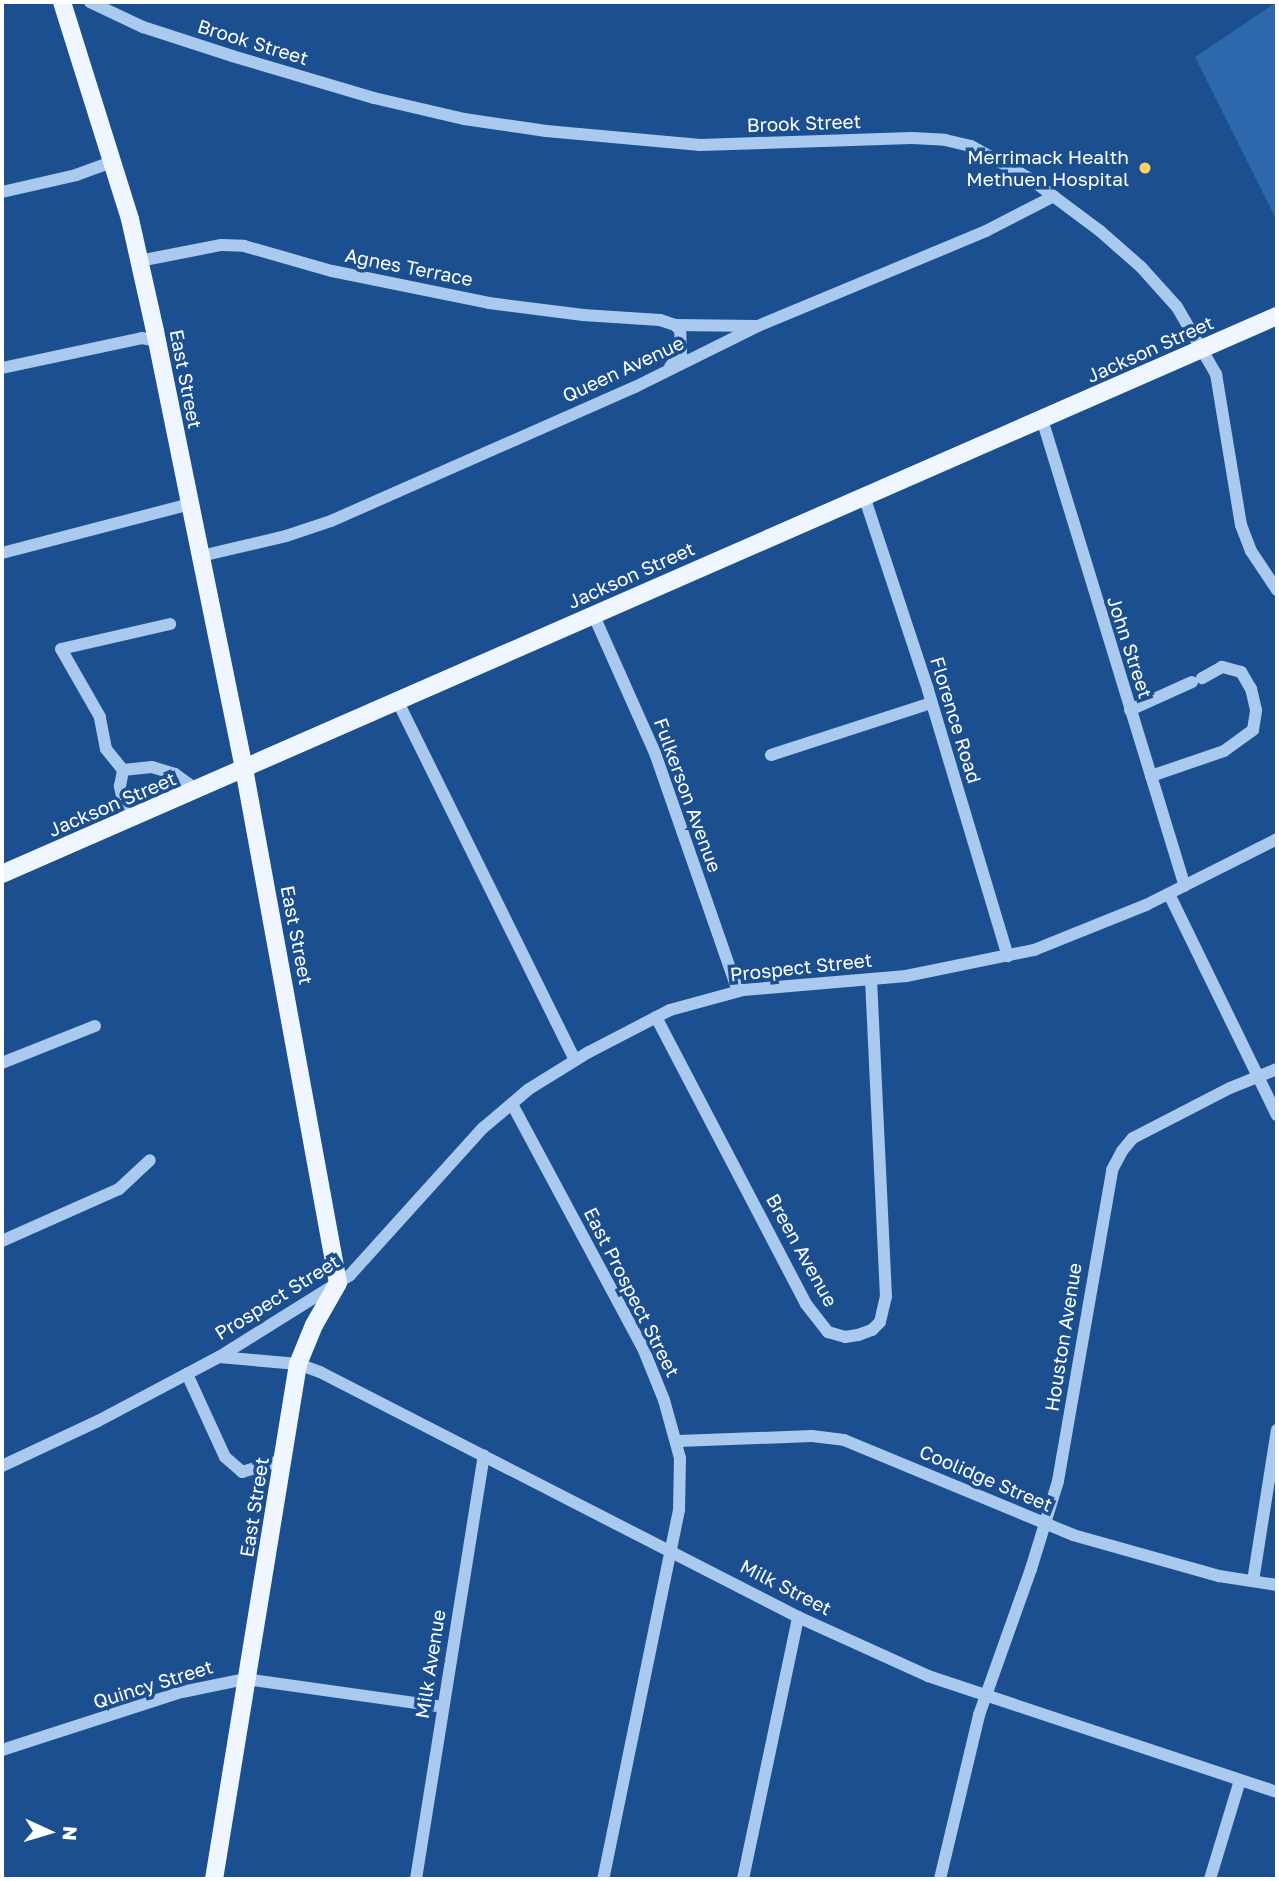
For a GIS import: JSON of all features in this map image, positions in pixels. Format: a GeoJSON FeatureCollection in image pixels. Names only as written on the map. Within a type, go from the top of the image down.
{"type":"FeatureCollection","features":[{"type":"Feature","properties":{"kind":"main road","name":"East Street"},"geometry":{"type":"LineString","coordinates":[[62,2],[112,162],[157,341],[244,769],[338,1283],[313,1325],[298,1364],[214,1879]]}},
{"type":"Feature","properties":{"kind":"main road","name":"Jackson Street"},"geometry":{"type":"LineString","coordinates":[[2,874],[1277,316]]}},
{"type":"Feature","properties":{"kind":"street","name":"Brook Street"},"geometry":{"type":"LineString","coordinates":[[90,2],[143,27],[232,57],[374,98],[464,119],[546,131],[700,145],[945,140],[971,146],[1054,196],[1141,267],[1177,307],[1199,350],[1216,374],[1241,525],[1251,551],[1277,590]]}},
{"type":"Feature","properties":{"kind":"street"},"geometry":{"type":"LineString","coordinates":[[2,192],[76,175],[112,162]]}},
{"type":"Feature","properties":{"kind":"street","name":"Queen Avenue"},"geometry":{"type":"LineString","coordinates":[[201,556],[286,536],[331,520],[666,372],[758,326],[836,296],[986,230],[1054,196]]}},
{"type":"Feature","properties":{"kind":"street","name":"Agnes Terrace"},"geometry":{"type":"LineString","coordinates":[[139,261],[221,245],[244,246],[332,271],[424,292],[569,314],[660,320],[675,325],[758,326]]}},
{"type":"Feature","properties":{"kind":"street"},"geometry":{"type":"LineString","coordinates":[[666,372],[681,353],[680,330],[675,325]]}},
{"type":"Feature","properties":{"kind":"street"},"geometry":{"type":"LineString","coordinates":[[2,368],[142,338],[157,341]]}},
{"type":"Feature","properties":{"kind":"street","name":"John Street"},"geometry":{"type":"LineString","coordinates":[[1042,419],[1185,886]]}},
{"type":"Feature","properties":{"kind":"street","name":"Florence Road"},"geometry":{"type":"LineString","coordinates":[[864,496],[931,702],[1008,956]]}},
{"type":"Feature","properties":{"kind":"street"},"geometry":{"type":"LineString","coordinates":[[2,553],[190,504]]}},
{"type":"Feature","properties":{"kind":"street","name":"Fulkerson Avenue"},"geometry":{"type":"LineString","coordinates":[[594,615],[655,753],[738,991]]}},
{"type":"Feature","properties":{"kind":"street"},"geometry":{"type":"LineString","coordinates":[[127,820],[120,786],[123,770],[106,749],[100,717],[61,649],[170,624]]}},
{"type":"Feature","properties":{"kind":"street"},"geometry":{"type":"LineString","coordinates":[[1130,709],[1222,667],[1241,672],[1251,689],[1256,710],[1252,730],[1224,751],[1152,776]]}},
{"type":"Feature","properties":{"kind":"street"},"geometry":{"type":"LineString","coordinates":[[398,702],[575,1060]]}},
{"type":"Feature","properties":{"kind":"street"},"geometry":{"type":"LineString","coordinates":[[771,755],[931,702]]}},
{"type":"Feature","properties":{"kind":"street"},"geometry":{"type":"LineString","coordinates":[[123,770],[152,767],[175,774],[197,790]]}},
{"type":"Feature","properties":{"kind":"street","name":"Prospect Street"},"geometry":{"type":"LineString","coordinates":[[2,1466],[86,1427],[219,1357],[338,1283],[362,1264],[483,1128],[575,1060],[656,1017],[704,999],[738,991],[906,976],[1008,956],[1088,930],[1169,894],[1277,839]]}},
{"type":"Feature","properties":{"kind":"street"},"geometry":{"type":"LineString","coordinates":[[1169,894],[1277,1115]]}},
{"type":"Feature","properties":{"kind":"street","name":"Breen Avenue"},"geometry":{"type":"LineString","coordinates":[[656,1017],[806,1304],[828,1332],[845,1337],[858,1335],[872,1330],[880,1322],[886,1297],[871,979]]}},
{"type":"Feature","properties":{"kind":"street"},"geometry":{"type":"LineString","coordinates":[[2,1063],[94,1026]]}},
{"type":"Feature","properties":{"kind":"street","name":"Houston Avenue"},"geometry":{"type":"LineString","coordinates":[[940,1879],[967,1759],[1046,1523],[1070,1418],[1112,1170],[1133,1138],[1277,1069]]}},
{"type":"Feature","properties":{"kind":"street","name":"East Prospect Street"},"geometry":{"type":"LineString","coordinates":[[512,1104],[643,1348],[678,1441],[681,1481],[671,1550],[603,1879]]}},
{"type":"Feature","properties":{"kind":"street"},"geometry":{"type":"LineString","coordinates":[[2,1241],[119,1189],[150,1160]]}},
{"type":"Feature","properties":{"kind":"street","name":"Prospect Street"},"geometry":{"type":"LineString","coordinates":[[219,1357],[298,1364]]}},
{"type":"Feature","properties":{"kind":"street","name":"Milk Street"},"geometry":{"type":"LineString","coordinates":[[298,1364],[320,1372],[798,1617],[928,1676],[1277,1792]]}},
{"type":"Feature","properties":{"kind":"street"},"geometry":{"type":"LineString","coordinates":[[187,1374],[225,1457],[242,1472],[282,1460]]}},
{"type":"Feature","properties":{"kind":"street"},"geometry":{"type":"LineString","coordinates":[[1253,1581],[1277,1430]]}},
{"type":"Feature","properties":{"kind":"street","name":"Coolidge Street"},"geometry":{"type":"LineString","coordinates":[[678,1441],[812,1436],[844,1440],[1073,1535],[1219,1576],[1277,1585]]}},
{"type":"Feature","properties":{"kind":"street","name":"Milk Avenue"},"geometry":{"type":"LineString","coordinates":[[415,1879],[484,1455]]}},
{"type":"Feature","properties":{"kind":"street"},"geometry":{"type":"LineString","coordinates":[[743,1879],[798,1617]]}},
{"type":"Feature","properties":{"kind":"street","name":"Quincy Street"},"geometry":{"type":"LineString","coordinates":[[2,1751],[182,1692],[247,1679],[443,1707]]}},
{"type":"Feature","properties":{"kind":"street"},"geometry":{"type":"LineString","coordinates":[[1210,1879],[1240,1780]]}},
{"type":"Feature","properties":{"kind":"shaded area"},"geometry":{"type":"Polygon","coordinates":[[[1277,2],[1277,221],[1195,57],[1277,2]]]}},
{"type":"Feature","properties":{"kind":"place","name":"Merrimack Health Methuen Hospital"},"geometry":{"type":"Point","coordinates":[1145,168]}}]}
